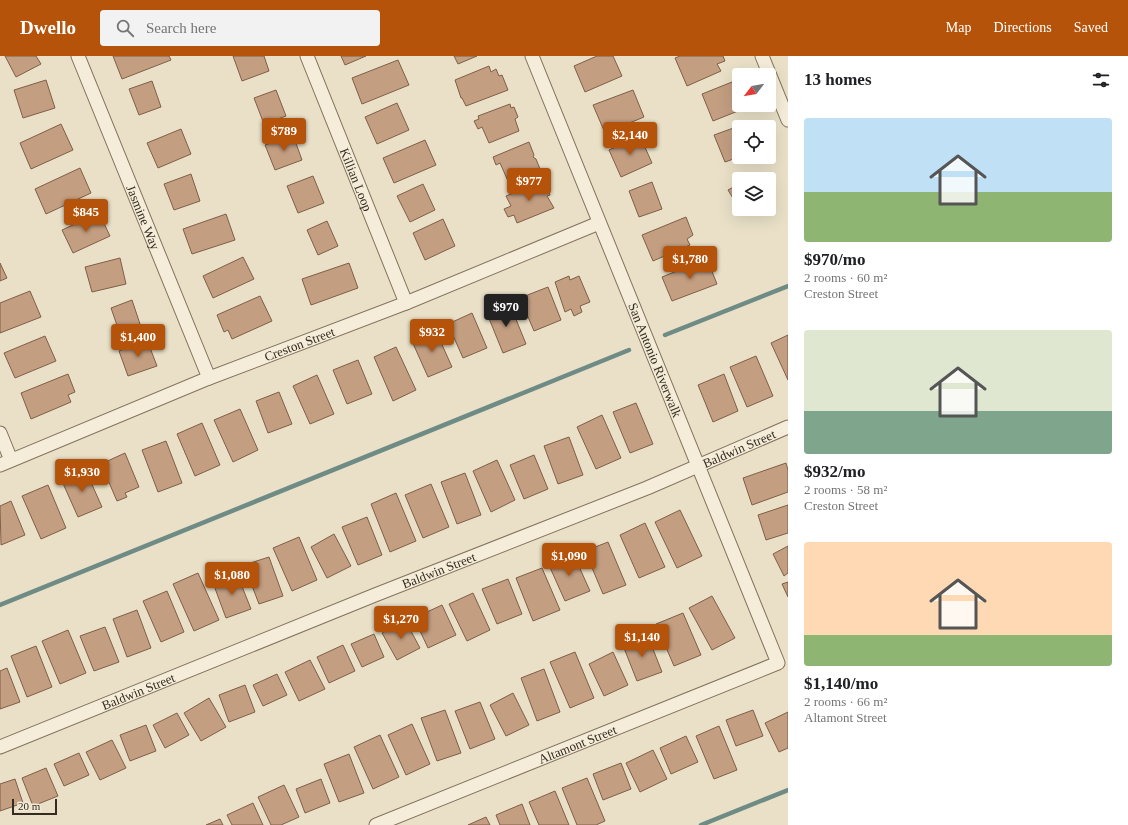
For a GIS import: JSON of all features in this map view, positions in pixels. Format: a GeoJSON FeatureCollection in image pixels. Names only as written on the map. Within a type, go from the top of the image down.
{"type":"FeatureCollection","features":[{"type":"Feature","properties":{"kind":"street","name":"Jasmine Way"},"geometry":{"type":"LineString","coordinates":[[78,56],[209,378]]}},
{"type":"Feature","properties":{"kind":"street","name":"Killian Loop"},"geometry":{"type":"LineString","coordinates":[[307,56],[406,303]]}},
{"type":"Feature","properties":{"kind":"street","name":"San Antonio Riverwalk"},"geometry":{"type":"LineString","coordinates":[[532,56],[778,663]]}},
{"type":"Feature","properties":{"kind":"street"},"geometry":{"type":"LineString","coordinates":[[762,56],[788,120]]}},
{"type":"Feature","properties":{"kind":"street","name":"Creston Street"},"geometry":{"type":"LineString","coordinates":[[6,463],[209,378],[406,303],[599,223]]}},
{"type":"Feature","properties":{"kind":"street","name":"Baldwin Street"},"geometry":{"type":"LineString","coordinates":[[0,747],[698,466],[788,427]]}},
{"type":"Feature","properties":{"kind":"street"},"geometry":{"type":"LineString","coordinates":[[0,433],[6,463]]}},
{"type":"Feature","properties":{"kind":"street","name":"Altamont Street"},"geometry":{"type":"LineString","coordinates":[[376,825],[778,663]]}},
{"type":"Feature","properties":{"kind":"building"},"geometry":{"type":"Polygon","coordinates":[[[5,56],[36,56],[41,64],[16,77],[5,56]]]}},
{"type":"Feature","properties":{"kind":"building"},"geometry":{"type":"Polygon","coordinates":[[[113,56],[169,56],[171,60],[122,79],[113,56]]]}},
{"type":"Feature","properties":{"kind":"building"},"geometry":{"type":"Polygon","coordinates":[[[233,56],[264,56],[269,71],[242,81],[233,56]]]}},
{"type":"Feature","properties":{"kind":"building"},"geometry":{"type":"Polygon","coordinates":[[[341,56],[366,56],[345,65],[341,56]]]}},
{"type":"Feature","properties":{"kind":"building"},"geometry":{"type":"Polygon","coordinates":[[[454,56],[477,56],[458,64],[454,56]]]}},
{"type":"Feature","properties":{"kind":"building"},"geometry":{"type":"Polygon","coordinates":[[[597,56],[613,56],[622,76],[585,92],[574,66],[597,56]]]}},
{"type":"Feature","properties":{"kind":"building"},"geometry":{"type":"Polygon","coordinates":[[[680,56],[723,56],[725,61],[717,64],[721,71],[687,86],[675,58],[680,56]]]}},
{"type":"Feature","properties":{"kind":"building"},"geometry":{"type":"Polygon","coordinates":[[[398,60],[409,85],[362,104],[352,78],[398,60]]]}},
{"type":"Feature","properties":{"kind":"building"},"geometry":{"type":"Polygon","coordinates":[[[489,66],[491,72],[496,69],[499,76],[502,75],[508,90],[466,106],[461,98],[455,80],[489,66]]]}},
{"type":"Feature","properties":{"kind":"building"},"geometry":{"type":"Polygon","coordinates":[[[46,80],[55,108],[23,118],[14,90],[46,80]]]}},
{"type":"Feature","properties":{"kind":"building"},"geometry":{"type":"Polygon","coordinates":[[[152,81],[161,107],[139,115],[129,89],[152,81]]]}},
{"type":"Feature","properties":{"kind":"building"},"geometry":{"type":"Polygon","coordinates":[[[732,82],[732,112],[736,112],[713,121],[702,94],[732,82]]]}},
{"type":"Feature","properties":{"kind":"building"},"geometry":{"type":"Polygon","coordinates":[[[276,90],[286,116],[264,124],[254,98],[276,90]]]}},
{"type":"Feature","properties":{"kind":"building"},"geometry":{"type":"Polygon","coordinates":[[[633,90],[644,117],[605,133],[593,105],[633,90]]]}},
{"type":"Feature","properties":{"kind":"building"},"geometry":{"type":"Polygon","coordinates":[[[397,103],[409,130],[377,144],[365,117],[397,103]]]}},
{"type":"Feature","properties":{"kind":"building"},"geometry":{"type":"Polygon","coordinates":[[[510,104],[511,108],[514,107],[518,117],[515,119],[519,131],[489,143],[482,127],[478,129],[474,121],[479,119],[478,116],[510,104]]]}},
{"type":"Feature","properties":{"kind":"building"},"geometry":{"type":"Polygon","coordinates":[[[61,124],[73,150],[31,169],[20,143],[61,124]]]}},
{"type":"Feature","properties":{"kind":"building"},"geometry":{"type":"Polygon","coordinates":[[[181,129],[191,154],[158,168],[147,143],[181,129]]]}},
{"type":"Feature","properties":{"kind":"building"},"geometry":{"type":"Polygon","coordinates":[[[732,129],[732,160],[725,162],[714,135],[732,129]]]}},
{"type":"Feature","properties":{"kind":"building"},"geometry":{"type":"Polygon","coordinates":[[[293,135],[302,160],[275,170],[265,145],[293,135]]]}},
{"type":"Feature","properties":{"kind":"building"},"geometry":{"type":"Polygon","coordinates":[[[640,136],[652,163],[621,177],[609,150],[640,136]]]}},
{"type":"Feature","properties":{"kind":"building"},"geometry":{"type":"Polygon","coordinates":[[[425,140],[436,165],[394,183],[383,158],[425,140]]]}},
{"type":"Feature","properties":{"kind":"building"},"geometry":{"type":"Polygon","coordinates":[[[529,142],[534,155],[533,157],[536,159],[540,169],[508,181],[500,163],[496,165],[493,157],[529,142]]]}},
{"type":"Feature","properties":{"kind":"building"},"geometry":{"type":"Polygon","coordinates":[[[80,168],[91,193],[46,214],[35,189],[80,168]]]}},
{"type":"Feature","properties":{"kind":"building"},"geometry":{"type":"Polygon","coordinates":[[[191,174],[200,201],[174,210],[164,184],[191,174]]]}},
{"type":"Feature","properties":{"kind":"building"},"geometry":{"type":"Polygon","coordinates":[[[313,176],[324,203],[298,213],[287,186],[313,176]]]}},
{"type":"Feature","properties":{"kind":"building"},"geometry":{"type":"Polygon","coordinates":[[[544,181],[550,195],[547,196],[554,208],[517,223],[514,215],[508,217],[504,209],[511,206],[506,196],[544,181]]]}},
{"type":"Feature","properties":{"kind":"building"},"geometry":{"type":"Polygon","coordinates":[[[652,182],[662,209],[639,217],[629,191],[652,182]]]}},
{"type":"Feature","properties":{"kind":"building"},"geometry":{"type":"Polygon","coordinates":[[[423,184],[435,210],[410,222],[397,196],[423,184]]]}},
{"type":"Feature","properties":{"kind":"building"},"geometry":{"type":"Polygon","coordinates":[[[732,188],[732,197],[728,190],[732,188]]]}},
{"type":"Feature","properties":{"kind":"building"},"geometry":{"type":"Polygon","coordinates":[[[99,213],[110,236],[73,253],[62,230],[99,213]]]}},
{"type":"Feature","properties":{"kind":"building"},"geometry":{"type":"Polygon","coordinates":[[[226,214],[235,240],[192,254],[183,229],[226,214]]]}},
{"type":"Feature","properties":{"kind":"building"},"geometry":{"type":"Polygon","coordinates":[[[686,217],[693,235],[687,239],[690,245],[653,261],[642,235],[686,217]]]}},
{"type":"Feature","properties":{"kind":"building"},"geometry":{"type":"Polygon","coordinates":[[[443,219],[455,246],[425,260],[413,233],[443,219]]]}},
{"type":"Feature","properties":{"kind":"building"},"geometry":{"type":"Polygon","coordinates":[[[327,221],[338,246],[318,255],[307,230],[327,221]]]}},
{"type":"Feature","properties":{"kind":"building"},"geometry":{"type":"Polygon","coordinates":[[[243,257],[254,279],[213,298],[203,276],[243,257]]]}},
{"type":"Feature","properties":{"kind":"building"},"geometry":{"type":"Polygon","coordinates":[[[120,258],[126,284],[92,292],[85,267],[120,258]]]}},
{"type":"Feature","properties":{"kind":"building"},"geometry":{"type":"Polygon","coordinates":[[[707,259],[717,284],[672,301],[662,277],[707,259]]]}},
{"type":"Feature","properties":{"kind":"building"},"geometry":{"type":"Polygon","coordinates":[[[0,263],[7,278],[0,281],[0,263]]]}},
{"type":"Feature","properties":{"kind":"building"},"geometry":{"type":"Polygon","coordinates":[[[349,263],[358,288],[311,305],[302,279],[349,263]]]}},
{"type":"Feature","properties":{"kind":"building"},"geometry":{"type":"Polygon","coordinates":[[[569,276],[570,280],[579,276],[590,302],[580,306],[582,312],[574,316],[571,309],[565,312],[555,282],[569,276]]]}},
{"type":"Feature","properties":{"kind":"building"},"geometry":{"type":"Polygon","coordinates":[[[548,287],[561,320],[534,331],[520,298],[548,287]]]}},
{"type":"Feature","properties":{"kind":"building"},"geometry":{"type":"Polygon","coordinates":[[[30,291],[41,317],[0,333],[0,303],[30,291]]]}},
{"type":"Feature","properties":{"kind":"building"},"geometry":{"type":"Polygon","coordinates":[[[260,296],[272,321],[232,339],[228,330],[224,332],[217,315],[260,296]]]}},
{"type":"Feature","properties":{"kind":"building"},"geometry":{"type":"Polygon","coordinates":[[[132,300],[141,327],[120,334],[111,308],[132,300]]]}},
{"type":"Feature","properties":{"kind":"building"},"geometry":{"type":"Polygon","coordinates":[[[509,302],[526,344],[503,353],[486,311],[509,302]]]}},
{"type":"Feature","properties":{"kind":"building"},"geometry":{"type":"Polygon","coordinates":[[[472,313],[487,348],[463,358],[448,324],[472,313]]]}},
{"type":"Feature","properties":{"kind":"building"},"geometry":{"type":"Polygon","coordinates":[[[435,329],[452,367],[428,377],[411,339],[435,329]]]}},
{"type":"Feature","properties":{"kind":"building"},"geometry":{"type":"Polygon","coordinates":[[[788,335],[788,380],[771,343],[788,335]]]}},
{"type":"Feature","properties":{"kind":"building"},"geometry":{"type":"Polygon","coordinates":[[[45,336],[56,361],[15,378],[4,353],[45,336]]]}},
{"type":"Feature","properties":{"kind":"building"},"geometry":{"type":"Polygon","coordinates":[[[147,340],[157,366],[128,376],[119,351],[147,340]]]}},
{"type":"Feature","properties":{"kind":"building"},"geometry":{"type":"Polygon","coordinates":[[[396,347],[416,390],[393,401],[374,357],[396,347]]]}},
{"type":"Feature","properties":{"kind":"building"},"geometry":{"type":"Polygon","coordinates":[[[756,356],[773,396],[747,407],[730,367],[756,356]]]}},
{"type":"Feature","properties":{"kind":"building"},"geometry":{"type":"Polygon","coordinates":[[[358,360],[372,394],[347,404],[333,370],[358,360]]]}},
{"type":"Feature","properties":{"kind":"building"},"geometry":{"type":"Polygon","coordinates":[[[68,374],[75,392],[68,395],[71,402],[31,419],[21,393],[68,374]]]}},
{"type":"Feature","properties":{"kind":"building"},"geometry":{"type":"Polygon","coordinates":[[[724,374],[738,411],[713,422],[698,385],[724,374]]]}},
{"type":"Feature","properties":{"kind":"building"},"geometry":{"type":"Polygon","coordinates":[[[317,375],[334,414],[310,424],[293,386],[317,375]]]}},
{"type":"Feature","properties":{"kind":"building"},"geometry":{"type":"Polygon","coordinates":[[[279,392],[292,424],[268,433],[256,401],[279,392]]]}},
{"type":"Feature","properties":{"kind":"building"},"geometry":{"type":"Polygon","coordinates":[[[636,403],[653,444],[630,453],[613,412],[636,403]]]}},
{"type":"Feature","properties":{"kind":"building"},"geometry":{"type":"Polygon","coordinates":[[[240,409],[258,450],[233,462],[214,420],[240,409]]]}},
{"type":"Feature","properties":{"kind":"building"},"geometry":{"type":"Polygon","coordinates":[[[602,415],[621,458],[596,469],[577,427],[602,415]]]}},
{"type":"Feature","properties":{"kind":"building"},"geometry":{"type":"Polygon","coordinates":[[[202,423],[220,465],[195,476],[177,434],[202,423]]]}},
{"type":"Feature","properties":{"kind":"building"},"geometry":{"type":"Polygon","coordinates":[[[569,437],[583,475],[558,484],[544,446],[569,437]]]}},
{"type":"Feature","properties":{"kind":"building"},"geometry":{"type":"Polygon","coordinates":[[[166,441],[182,483],[158,492],[142,450],[166,441]]]}},
{"type":"Feature","properties":{"kind":"building"},"geometry":{"type":"Polygon","coordinates":[[[125,453],[139,487],[125,493],[127,497],[117,501],[101,464],[125,453]]]}},
{"type":"Feature","properties":{"kind":"building"},"geometry":{"type":"Polygon","coordinates":[[[534,455],[548,489],[524,499],[510,465],[534,455]]]}},
{"type":"Feature","properties":{"kind":"building"},"geometry":{"type":"Polygon","coordinates":[[[497,460],[515,500],[491,512],[473,471],[497,460]]]}},
{"type":"Feature","properties":{"kind":"building"},"geometry":{"type":"Polygon","coordinates":[[[786,463],[788,470],[788,492],[752,505],[743,478],[786,463]]]}},
{"type":"Feature","properties":{"kind":"building"},"geometry":{"type":"Polygon","coordinates":[[[85,469],[102,507],[78,517],[61,479],[85,469]]]}},
{"type":"Feature","properties":{"kind":"building"},"geometry":{"type":"Polygon","coordinates":[[[465,473],[481,515],[457,524],[441,482],[465,473]]]}},
{"type":"Feature","properties":{"kind":"building"},"geometry":{"type":"Polygon","coordinates":[[[431,484],[449,527],[423,538],[405,495],[431,484]]]}},
{"type":"Feature","properties":{"kind":"building"},"geometry":{"type":"Polygon","coordinates":[[[48,485],[66,528],[41,539],[22,496],[48,485]]]}},
{"type":"Feature","properties":{"kind":"building"},"geometry":{"type":"Polygon","coordinates":[[[396,493],[416,541],[390,552],[371,504],[396,493]]]}},
{"type":"Feature","properties":{"kind":"building"},"geometry":{"type":"Polygon","coordinates":[[[11,501],[25,535],[1,545],[0,506],[11,501]]]}},
{"type":"Feature","properties":{"kind":"building"},"geometry":{"type":"Polygon","coordinates":[[[788,505],[788,533],[766,540],[758,515],[788,505]]]}},
{"type":"Feature","properties":{"kind":"building"},"geometry":{"type":"Polygon","coordinates":[[[680,510],[702,556],[677,568],[655,522],[680,510]]]}},
{"type":"Feature","properties":{"kind":"building"},"geometry":{"type":"Polygon","coordinates":[[[367,517],[382,555],[358,565],[342,527],[367,517]]]}},
{"type":"Feature","properties":{"kind":"building"},"geometry":{"type":"Polygon","coordinates":[[[645,523],[665,567],[639,578],[620,535],[645,523]]]}},
{"type":"Feature","properties":{"kind":"building"},"geometry":{"type":"Polygon","coordinates":[[[334,534],[351,566],[327,578],[311,547],[334,534]]]}},
{"type":"Feature","properties":{"kind":"building"},"geometry":{"type":"Polygon","coordinates":[[[299,537],[317,580],[292,591],[273,548],[299,537]]]}},
{"type":"Feature","properties":{"kind":"building"},"geometry":{"type":"Polygon","coordinates":[[[608,542],[626,585],[603,594],[585,551],[608,542]]]}},
{"type":"Feature","properties":{"kind":"building"},"geometry":{"type":"Polygon","coordinates":[[[788,546],[788,573],[784,576],[773,554],[788,546]]]}},
{"type":"Feature","properties":{"kind":"building"},"geometry":{"type":"Polygon","coordinates":[[[573,553],[590,591],[565,601],[548,563],[573,553]]]}},
{"type":"Feature","properties":{"kind":"building"},"geometry":{"type":"Polygon","coordinates":[[[269,557],[283,596],[259,604],[244,565],[269,557]]]}},
{"type":"Feature","properties":{"kind":"building"},"geometry":{"type":"Polygon","coordinates":[[[542,568],[560,610],[533,621],[516,578],[542,568]]]}},
{"type":"Feature","properties":{"kind":"building"},"geometry":{"type":"Polygon","coordinates":[[[198,573],[219,620],[194,631],[173,584],[198,573]]]}},
{"type":"Feature","properties":{"kind":"building"},"geometry":{"type":"Polygon","coordinates":[[[237,574],[251,609],[226,618],[213,583],[237,574]]]}},
{"type":"Feature","properties":{"kind":"building"},"geometry":{"type":"Polygon","coordinates":[[[508,579],[522,614],[497,624],[482,589],[508,579]]]}},
{"type":"Feature","properties":{"kind":"building"},"geometry":{"type":"Polygon","coordinates":[[[788,582],[788,597],[782,584],[788,582]]]}},
{"type":"Feature","properties":{"kind":"building"},"geometry":{"type":"Polygon","coordinates":[[[167,591],[184,632],[161,642],[143,601],[167,591]]]}},
{"type":"Feature","properties":{"kind":"building"},"geometry":{"type":"Polygon","coordinates":[[[473,593],[490,630],[467,641],[449,604],[473,593]]]}},
{"type":"Feature","properties":{"kind":"building"},"geometry":{"type":"Polygon","coordinates":[[[712,596],[735,638],[712,650],[689,608],[712,596]]]}},
{"type":"Feature","properties":{"kind":"building"},"geometry":{"type":"Polygon","coordinates":[[[442,605],[456,635],[428,648],[414,618],[442,605]]]}},
{"type":"Feature","properties":{"kind":"building"},"geometry":{"type":"Polygon","coordinates":[[[137,610],[151,648],[127,657],[113,619],[137,610]]]}},
{"type":"Feature","properties":{"kind":"building"},"geometry":{"type":"Polygon","coordinates":[[[683,613],[701,655],[674,666],[656,624],[683,613]]]}},
{"type":"Feature","properties":{"kind":"building"},"geometry":{"type":"Polygon","coordinates":[[[405,620],[420,648],[397,660],[382,633],[405,620]]]}},
{"type":"Feature","properties":{"kind":"building"},"geometry":{"type":"Polygon","coordinates":[[[105,627],[119,662],[94,671],[80,636],[105,627]]]}},
{"type":"Feature","properties":{"kind":"building"},"geometry":{"type":"Polygon","coordinates":[[[68,630],[86,673],[60,684],[42,641],[68,630]]]}},
{"type":"Feature","properties":{"kind":"building"},"geometry":{"type":"Polygon","coordinates":[[[374,634],[384,657],[362,667],[351,644],[374,634]]]}},
{"type":"Feature","properties":{"kind":"building"},"geometry":{"type":"Polygon","coordinates":[[[647,634],[662,672],[637,681],[622,643],[647,634]]]}},
{"type":"Feature","properties":{"kind":"building"},"geometry":{"type":"Polygon","coordinates":[[[343,645],[355,671],[329,683],[317,657],[343,645]]]}},
{"type":"Feature","properties":{"kind":"building"},"geometry":{"type":"Polygon","coordinates":[[[36,646],[52,687],[27,697],[11,656],[36,646]]]}},
{"type":"Feature","properties":{"kind":"building"},"geometry":{"type":"Polygon","coordinates":[[[575,652],[594,698],[570,708],[550,662],[575,652]]]}},
{"type":"Feature","properties":{"kind":"building"},"geometry":{"type":"Polygon","coordinates":[[[613,652],[628,685],[604,696],[589,664],[613,652]]]}},
{"type":"Feature","properties":{"kind":"building"},"geometry":{"type":"Polygon","coordinates":[[[310,660],[325,689],[299,701],[285,672],[310,660]]]}},
{"type":"Feature","properties":{"kind":"building"},"geometry":{"type":"Polygon","coordinates":[[[7,668],[20,702],[0,709],[0,671],[7,668]]]}},
{"type":"Feature","properties":{"kind":"building"},"geometry":{"type":"Polygon","coordinates":[[[544,669],[560,712],[537,721],[521,678],[544,669]]]}},
{"type":"Feature","properties":{"kind":"building"},"geometry":{"type":"Polygon","coordinates":[[[277,674],[287,695],[263,706],[253,685],[277,674]]]}},
{"type":"Feature","properties":{"kind":"building"},"geometry":{"type":"Polygon","coordinates":[[[245,685],[255,712],[229,722],[219,695],[245,685]]]}},
{"type":"Feature","properties":{"kind":"building"},"geometry":{"type":"Polygon","coordinates":[[[513,693],[529,725],[506,736],[490,705],[513,693]]]}},
{"type":"Feature","properties":{"kind":"building"},"geometry":{"type":"Polygon","coordinates":[[[209,698],[226,727],[201,741],[184,713],[209,698]]]}},
{"type":"Feature","properties":{"kind":"building"},"geometry":{"type":"Polygon","coordinates":[[[480,702],[495,739],[470,749],[455,711],[480,702]]]}},
{"type":"Feature","properties":{"kind":"building"},"geometry":{"type":"Polygon","coordinates":[[[445,710],[461,753],[437,761],[421,718],[445,710]]]}},
{"type":"Feature","properties":{"kind":"building"},"geometry":{"type":"Polygon","coordinates":[[[753,710],[763,736],[736,746],[726,720],[753,710]]]}},
{"type":"Feature","properties":{"kind":"building"},"geometry":{"type":"Polygon","coordinates":[[[788,712],[788,748],[779,752],[765,723],[788,712]]]}},
{"type":"Feature","properties":{"kind":"building"},"geometry":{"type":"Polygon","coordinates":[[[177,713],[189,735],[165,748],[153,725],[177,713]]]}},
{"type":"Feature","properties":{"kind":"building"},"geometry":{"type":"Polygon","coordinates":[[[412,724],[430,764],[406,775],[388,735],[412,724]]]}},
{"type":"Feature","properties":{"kind":"building"},"geometry":{"type":"Polygon","coordinates":[[[146,725],[156,751],[130,761],[120,735],[146,725]]]}},
{"type":"Feature","properties":{"kind":"building"},"geometry":{"type":"Polygon","coordinates":[[[719,726],[737,770],[714,779],[696,736],[719,726]]]}},
{"type":"Feature","properties":{"kind":"building"},"geometry":{"type":"Polygon","coordinates":[[[380,735],[399,777],[373,789],[354,747],[380,735]]]}},
{"type":"Feature","properties":{"kind":"building"},"geometry":{"type":"Polygon","coordinates":[[[686,736],[698,762],[671,774],[660,748],[686,736]]]}},
{"type":"Feature","properties":{"kind":"building"},"geometry":{"type":"Polygon","coordinates":[[[112,740],[126,768],[100,780],[86,752],[112,740]]]}},
{"type":"Feature","properties":{"kind":"building"},"geometry":{"type":"Polygon","coordinates":[[[653,750],[667,779],[640,792],[626,763],[653,750]]]}},
{"type":"Feature","properties":{"kind":"building"},"geometry":{"type":"Polygon","coordinates":[[[79,753],[89,775],[64,786],[54,764],[79,753]]]}},
{"type":"Feature","properties":{"kind":"building"},"geometry":{"type":"Polygon","coordinates":[[[349,754],[364,793],[339,802],[324,764],[349,754]]]}},
{"type":"Feature","properties":{"kind":"building"},"geometry":{"type":"Polygon","coordinates":[[[621,763],[631,789],[603,800],[593,774],[621,763]]]}},
{"type":"Feature","properties":{"kind":"building"},"geometry":{"type":"Polygon","coordinates":[[[46,768],[58,796],[33,806],[22,778],[46,768]]]}},
{"type":"Feature","properties":{"kind":"building"},"geometry":{"type":"Polygon","coordinates":[[[587,778],[605,821],[596,825],[577,825],[562,788],[587,778]]]}},
{"type":"Feature","properties":{"kind":"building"},"geometry":{"type":"Polygon","coordinates":[[[15,779],[23,803],[0,811],[0,784],[15,779]]]}},
{"type":"Feature","properties":{"kind":"building"},"geometry":{"type":"Polygon","coordinates":[[[321,779],[330,803],[305,813],[296,789],[321,779]]]}},
{"type":"Feature","properties":{"kind":"building"},"geometry":{"type":"Polygon","coordinates":[[[284,785],[299,817],[281,825],[271,825],[258,797],[284,785]]]}},
{"type":"Feature","properties":{"kind":"building"},"geometry":{"type":"Polygon","coordinates":[[[555,791],[569,825],[539,825],[529,802],[555,791]]]}},
{"type":"Feature","properties":{"kind":"building"},"geometry":{"type":"Polygon","coordinates":[[[253,803],[263,825],[232,825],[227,815],[253,803]]]}},
{"type":"Feature","properties":{"kind":"building"},"geometry":{"type":"Polygon","coordinates":[[[522,804],[530,825],[500,825],[496,815],[522,804]]]}},
{"type":"Feature","properties":{"kind":"building"},"geometry":{"type":"Polygon","coordinates":[[[486,817],[490,825],[468,825],[486,817]]]}},
{"type":"Feature","properties":{"kind":"building"},"geometry":{"type":"Polygon","coordinates":[[[220,819],[223,825],[206,825],[220,819]]]}},
{"type":"Feature","properties":{"kind":"waterway"},"geometry":{"type":"LineString","coordinates":[[665,335],[788,286]]}},
{"type":"Feature","properties":{"kind":"waterway"},"geometry":{"type":"LineString","coordinates":[[0,605],[629,350]]}},
{"type":"Feature","properties":{"kind":"waterway"},"geometry":{"type":"LineString","coordinates":[[701,825],[788,790]]}}]}
